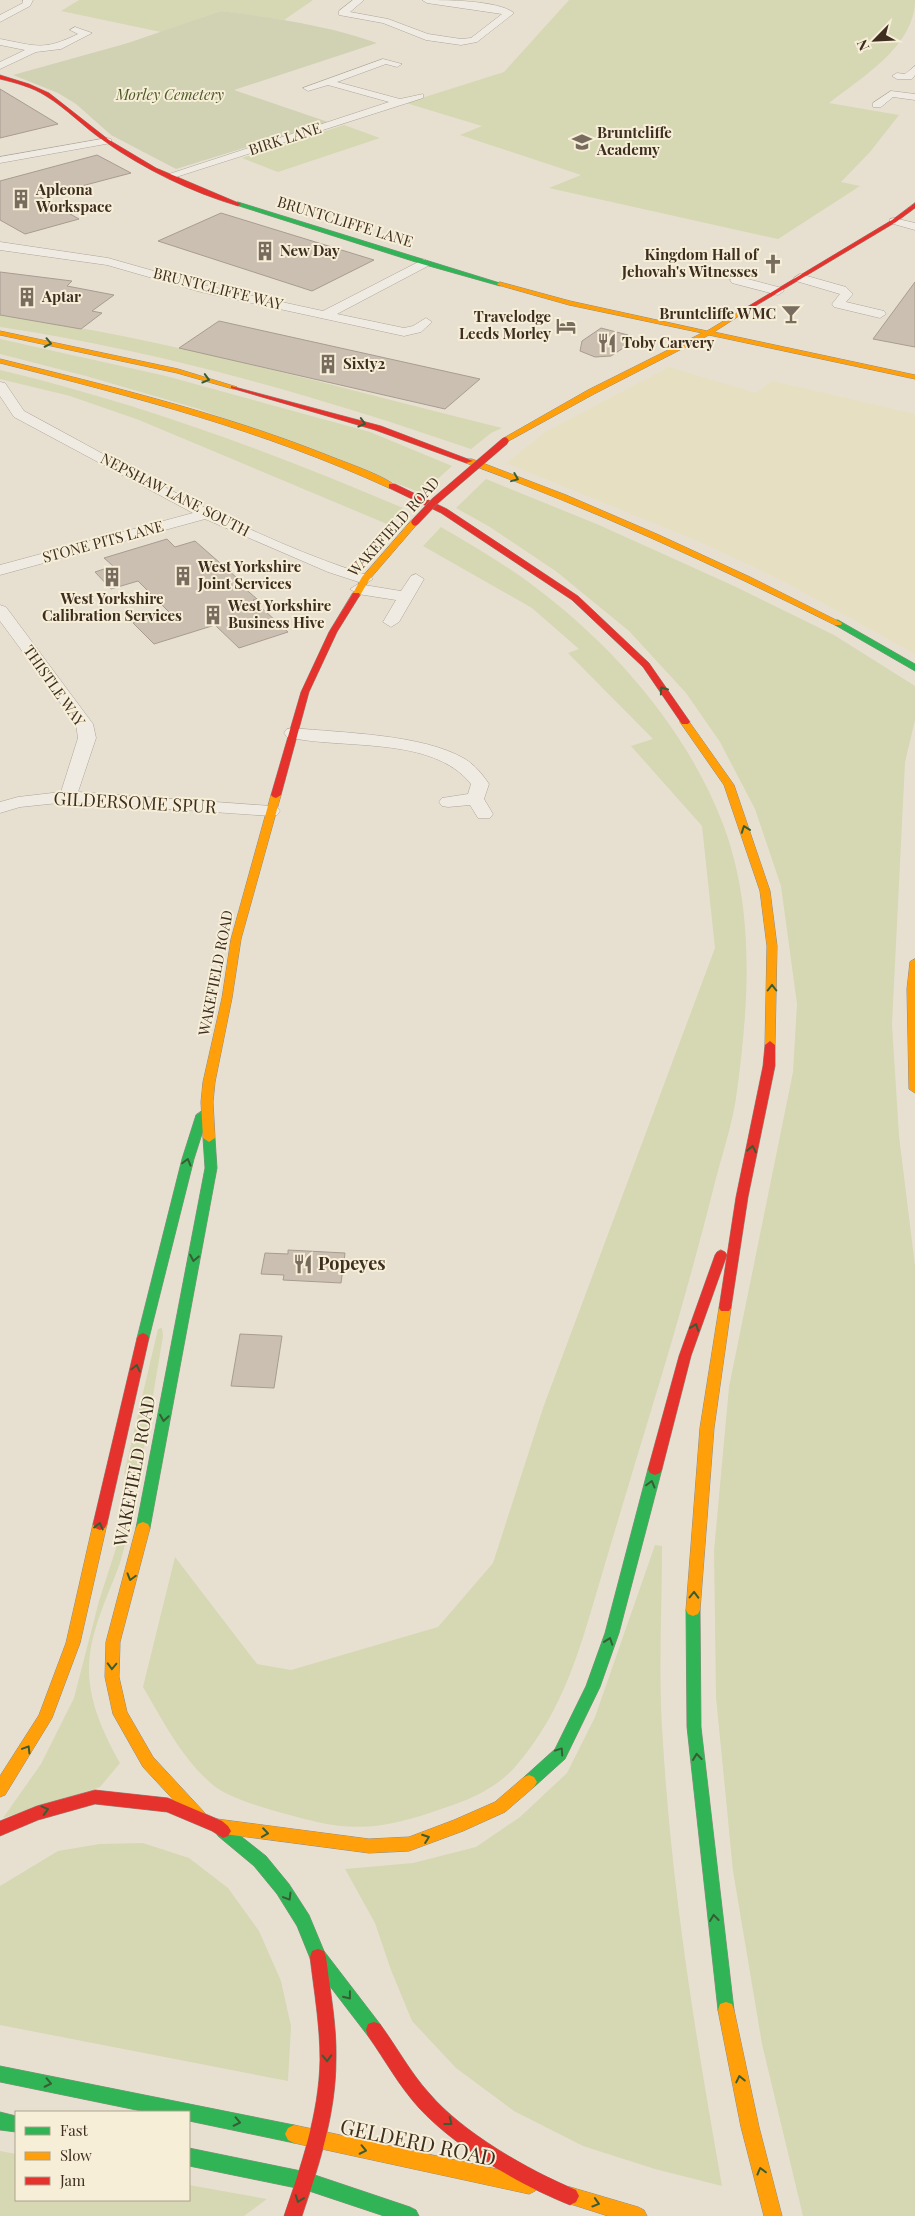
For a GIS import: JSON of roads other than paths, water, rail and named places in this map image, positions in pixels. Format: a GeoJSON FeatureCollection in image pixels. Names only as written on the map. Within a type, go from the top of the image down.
{"type":"FeatureCollection","features":[{"type":"Feature","properties":{"kind":"main road","name":"BRUNTCLIFFE LANE"},"geometry":{"type":"LineString","coordinates":[[0,77],[21,83],[52,97],[107,141],[169,176],[206,193],[424,263],[569,304],[915,377]]}},
{"type":"Feature","properties":{"kind":"main road","name":"WAKEFIELD ROAD"},"geometry":{"type":"LineString","coordinates":[[0,1790],[45,1718],[73,1643],[143,1336],[189,1210],[211,1168],[207,1102],[209,1082],[227,998],[236,939],[305,692],[332,632],[362,584],[415,522],[435,501],[505,441],[591,392],[708,333],[894,221],[915,205]]}},
{"type":"Feature","properties":{"kind":"main road"},"geometry":{"type":"LineString","coordinates":[[628,316],[653,331]]}},
{"type":"Feature","properties":{"kind":"main road"},"geometry":{"type":"LineString","coordinates":[[0,333],[178,371],[378,428],[495,470],[608,515],[748,578],[847,627],[915,668]]}},
{"type":"Feature","properties":{"kind":"main road"},"geometry":{"type":"LineString","coordinates":[[658,359],[661,348],[660,342]]}},
{"type":"Feature","properties":{"kind":"main road"},"geometry":{"type":"LineString","coordinates":[[0,361],[147,398],[260,433],[372,476],[444,511],[492,540],[575,598],[646,665],[729,785],[765,892],[772,946],[772,1006],[768,1066],[742,1197],[707,1428],[694,1592],[695,1736],[724,1996],[750,2126],[773,2216]]}},
{"type":"Feature","properties":{"kind":"main road"},"geometry":{"type":"LineString","coordinates":[[915,962],[912,989],[915,1089]]}},
{"type":"Feature","properties":{"kind":"main road","name":"WAKEFIELD ROAD"},"geometry":{"type":"LineString","coordinates":[[201,1818],[148,1762],[134,1740],[120,1714],[112,1677],[113,1642],[140,1544],[189,1210],[188,1158],[207,1102]]}},
{"type":"Feature","properties":{"kind":"main road"},"geometry":{"type":"LineString","coordinates":[[217,1826],[370,1846],[409,1844],[458,1826],[500,1807],[560,1754],[593,1687],[612,1633],[685,1356],[742,1197]]}},
{"type":"Feature","properties":{"kind":"main road"},"geometry":{"type":"LineString","coordinates":[[0,1829],[37,1812],[95,1797],[120,1798],[168,1805],[217,1826],[260,1861],[283,1888],[303,1921],[318,1957],[383,2041],[412,2086],[433,2110],[476,2143],[554,2191]]}},
{"type":"Feature","properties":{"kind":"main road"},"geometry":{"type":"LineString","coordinates":[[293,2216],[306,2182],[327,2074],[325,2027],[318,1957]]}},
{"type":"Feature","properties":{"kind":"main road","name":"GELDERD ROAD"},"geometry":{"type":"LineString","coordinates":[[0,2074],[177,2111]]}},
{"type":"Feature","properties":{"kind":"main road","name":"GELDERD ROAD"},"geometry":{"type":"LineString","coordinates":[[190,2114],[554,2191],[638,2216]]}},
{"type":"Feature","properties":{"kind":"main road"},"geometry":{"type":"LineString","coordinates":[[0,2121],[15,2124]]}},
{"type":"Feature","properties":{"kind":"main road"},"geometry":{"type":"LineString","coordinates":[[190,2157],[306,2182],[410,2216]]}},
{"type":"Feature","properties":{"kind":"street"},"geometry":{"type":"LineString","coordinates":[[0,19],[27,4],[28,0]]}},
{"type":"Feature","properties":{"kind":"street"},"geometry":{"type":"LineString","coordinates":[[359,0],[342,13],[385,21],[426,37],[453,42],[474,40],[509,14],[499,9],[427,0]]}},
{"type":"Feature","properties":{"kind":"street"},"geometry":{"type":"LineString","coordinates":[[481,6],[490,0]]}},
{"type":"Feature","properties":{"kind":"street"},"geometry":{"type":"LineString","coordinates":[[0,42],[28,47],[30,50],[58,47],[91,34],[75,30]]}},
{"type":"Feature","properties":{"kind":"street"},"geometry":{"type":"LineString","coordinates":[[0,66],[24,57],[32,51],[30,50]]}},
{"type":"Feature","properties":{"kind":"street"},"geometry":{"type":"LineString","coordinates":[[308,88],[386,61],[397,64]]}},
{"type":"Feature","properties":{"kind":"street"},"geometry":{"type":"LineString","coordinates":[[907,77],[915,69]]}},
{"type":"Feature","properties":{"kind":"street"},"geometry":{"type":"LineString","coordinates":[[330,81],[335,85],[401,102]]}},
{"type":"Feature","properties":{"kind":"street"},"geometry":{"type":"LineString","coordinates":[[877,105],[891,94],[915,97]]}},
{"type":"Feature","properties":{"kind":"street","name":"BIRK LANE"},"geometry":{"type":"LineString","coordinates":[[169,176],[419,96]]}},
{"type":"Feature","properties":{"kind":"street"},"geometry":{"type":"LineString","coordinates":[[0,160],[107,141]]}},
{"type":"Feature","properties":{"kind":"street"},"geometry":{"type":"LineString","coordinates":[[894,221],[915,227]]}},
{"type":"Feature","properties":{"kind":"street","name":"BRUNTCLIFFE WAY"},"geometry":{"type":"LineString","coordinates":[[0,246],[108,262],[201,288],[404,332],[417,329],[426,322]]}},
{"type":"Feature","properties":{"kind":"street"},"geometry":{"type":"LineString","coordinates":[[326,315],[424,263]]}},
{"type":"Feature","properties":{"kind":"street"},"geometry":{"type":"LineString","coordinates":[[800,278],[842,290],[847,294],[838,304],[880,314]]}},
{"type":"Feature","properties":{"kind":"street"},"geometry":{"type":"LineString","coordinates":[[736,280],[778,291]]}},
{"type":"Feature","properties":{"kind":"street","name":"NEPSHAW LANE SOUTH"},"geometry":{"type":"LineString","coordinates":[[0,386],[19,414],[206,514],[333,569],[362,584],[406,597]]}},
{"type":"Feature","properties":{"kind":"street","name":"STONE PITS LANE"},"geometry":{"type":"LineString","coordinates":[[0,570],[206,514]]}},
{"type":"Feature","properties":{"kind":"street"},"geometry":{"type":"LineString","coordinates":[[391,622],[416,579]]}},
{"type":"Feature","properties":{"kind":"street","name":"THISTLE WAY"},"geometry":{"type":"LineString","coordinates":[[0,610],[84,724],[87,738],[68,797]]}},
{"type":"Feature","properties":{"kind":"street"},"geometry":{"type":"LineString","coordinates":[[293,733],[392,745],[445,756],[470,770],[480,784],[480,807],[448,802]]}},
{"type":"Feature","properties":{"kind":"street","name":"GILDERSOME SPUR"},"geometry":{"type":"LineString","coordinates":[[0,808],[18,802],[68,797],[271,810]]}},
{"type":"Feature","properties":{"kind":"place","name":"Bruntcliffe Academy"},"geometry":{"type":"Point","coordinates":[582,142]}},
{"type":"Feature","properties":{"kind":"place","name":"Apleona Workspace"},"geometry":{"type":"Point","coordinates":[21,199]}},
{"type":"Feature","properties":{"kind":"place","name":"New Day"},"geometry":{"type":"Point","coordinates":[265,251]}},
{"type":"Feature","properties":{"kind":"place","name":"Kingdom Hall of Jehovah's Witnesses"},"geometry":{"type":"Point","coordinates":[773,264]}},
{"type":"Feature","properties":{"kind":"place","name":"Aptar"},"geometry":{"type":"Point","coordinates":[27,297]}},
{"type":"Feature","properties":{"kind":"place","name":"Bruntcliffe WMC"},"geometry":{"type":"Point","coordinates":[791,314]}},
{"type":"Feature","properties":{"kind":"place","name":"Travelodge Leeds Morley"},"geometry":{"type":"Point","coordinates":[566,326]}},
{"type":"Feature","properties":{"kind":"place","name":"Toby Carvery"},"geometry":{"type":"Point","coordinates":[607,343]}},
{"type":"Feature","properties":{"kind":"place","name":"Sixty2"},"geometry":{"type":"Point","coordinates":[328,364]}},
{"type":"Feature","properties":{"kind":"place","name":"West Yorkshire Joint Services"},"geometry":{"type":"Point","coordinates":[183,576]}},
{"type":"Feature","properties":{"kind":"place","name":"West Yorkshire Calibration Services"},"geometry":{"type":"Point","coordinates":[112,577]}},
{"type":"Feature","properties":{"kind":"place","name":"West Yorkshire Business Hive"},"geometry":{"type":"Point","coordinates":[213,615]}},
{"type":"Feature","properties":{"kind":"place","name":"Popeyes"},"geometry":{"type":"Point","coordinates":[303,1264]}},
{"type":"Feature","properties":{"kind":"park label","name":"Morley Cemetery"},"geometry":{"type":"Point","coordinates":[170,95]}}]}
